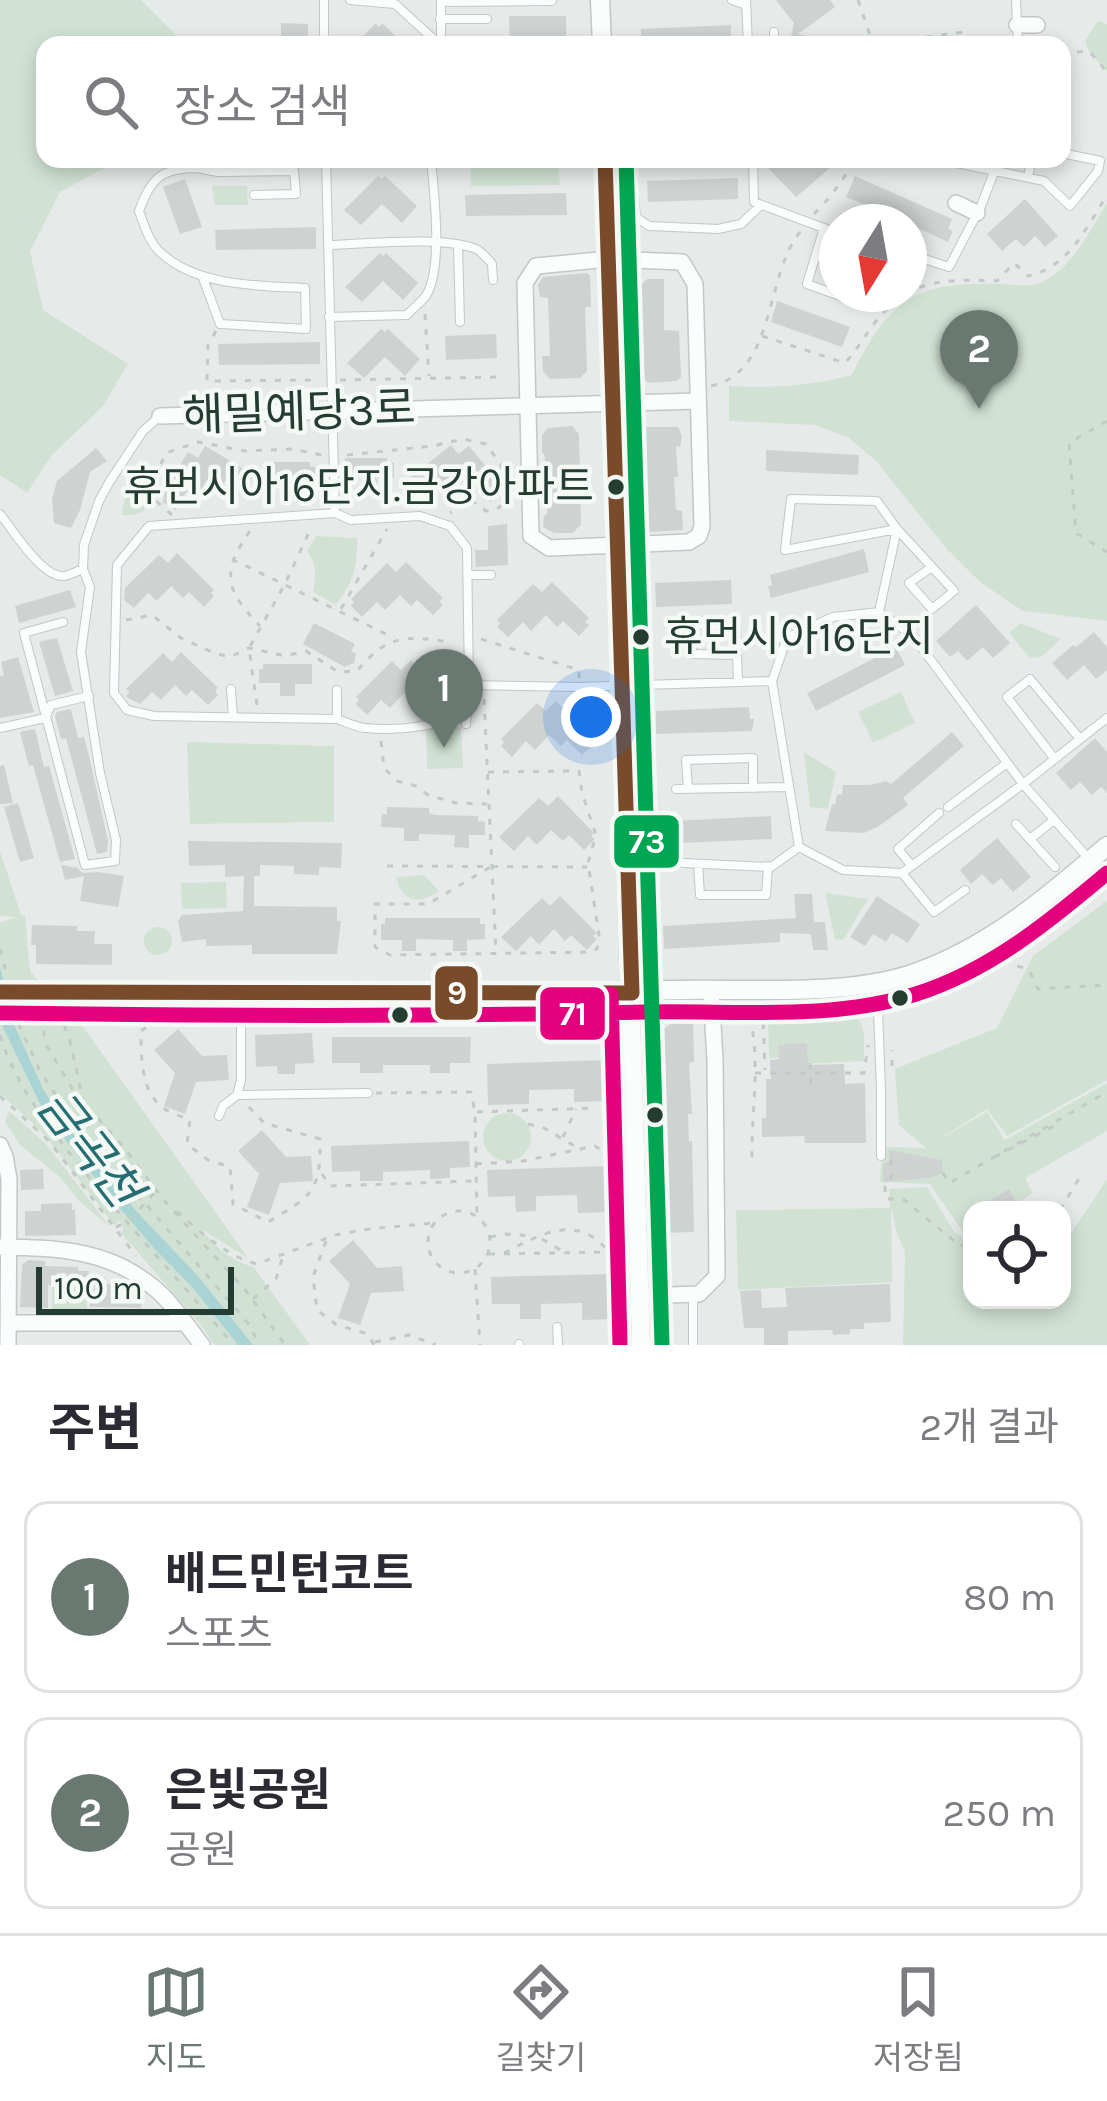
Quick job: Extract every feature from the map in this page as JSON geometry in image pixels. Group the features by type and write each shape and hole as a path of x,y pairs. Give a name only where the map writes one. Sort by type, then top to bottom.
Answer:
{"street":[{"path":"600,0 602,36"},
{"path":"1017,25 1037,25"},
{"path":"605,168 641,1345"},
{"path":"956,203 977,213"},
{"path":"609,259 682,262 695,284 702,526 699,536 689,542 549,548 531,536 525,283 536,266 609,259"},
{"name":"해밀예당3로","path":"160,416 613,403 697,395"},
{"path":"8,995 632,993 877,982 934,966 974,948 1107,847"},
{"path":"640,1296 699,1294 713,1282 718,1264 711,990"},
{"path":"0,1145 9,1179 3,1212 8,1345"},
{"path":"4,1247 91,1253 130,1271 155,1288 202,1345"},
{"path":"8,1323 184,1323"}],"lane":[{"path":"323,0 324,36"},
{"path":"350,0 394,4 431,36"},
{"path":"732,0 746,3 748,36"},
{"path":"1016,0 1018,36"},
{"path":"441,36 441,1 552,1"},
{"path":"440,19 488,19"},
{"path":"989,168 1044,181 1070,206 1098,171 1100,160 1071,155"},
{"path":"177,168 162,174 147,189 139,211 160,252 203,278 305,288 306,329 220,324 203,278"},
{"path":"209,168 218,172 294,171 296,194 254,195"},
{"path":"326,168 335,512"},
{"path":"329,317 407,314 427,295 435,268 431,168"},
{"path":"633,168 636,217 650,226 718,229 741,224 761,205"},
{"path":"753,168 754,202 819,227"},
{"path":"1028,177 1030,168"},
{"path":"927,259 949,266 996,170"},
{"path":"328,245 435,243 479,250 492,264 493,280"},
{"path":"458,246 460,322"},
{"path":"819,246 807,284 819,288"},
{"name":"해밀예당3로","path":"45,718 85,865 115,861 116,840 81,652 90,587 83,569 84,544 99,501 143,431 160,416"},
{"path":"897,529 784,550 791,499 878,502 954,591 932,609 909,583 932,567"},
{"path":"466,724 469,685 467,548 450,526 420,516 351,520 335,512 148,526 116,565 114,692 127,710 154,716 337,719 362,728 429,725 456,717 467,706"},
{"path":"0,514 52,574 66,576 83,569"},
{"path":"878,612 897,529"},
{"path":"467,575 491,575"},
{"path":"799,847 772,681 787,638 832,617 878,612 913,636 1006,763 1090,860"},
{"path":"45,718 24,633 64,622"},
{"path":"737,655 692,654 686,624 736,625 738,682"},
{"path":"1055,759 1007,697 1030,679 1081,739"},
{"path":"469,685 772,681"},
{"path":"231,689 233,718"},
{"path":"337,690 337,719"},
{"path":"45,718 51,705 88,697"},
{"path":"0,728 45,718"},
{"path":"799,847 843,870 902,873 1107,718"},
{"path":"688,789 686,760 753,758 753,788"},
{"path":"912,866 898,849 1006,763"},
{"path":"676,789 789,787"},
{"path":"1030,839 1054,820"},
{"path":"1016,824 1055,867"},
{"path":"683,863 768,866 799,847"},
{"path":"698,864 700,895 766,895 768,866"},
{"path":"902,873 944,919"},
{"path":"934,912 965,890"},
{"path":"877,982 886,1157"},
{"path":"219,1116 237,1095 241,1080 241,994"},
{"path":"237,1095 368,1093"},
{"path":"693,1294 693,1345"},
{"path":"557,1327 558,1345"}],"path":[{"path":"858,0 868,36"},
{"path":"935,36 964,32 965,36"},
{"path":"1071,52 1089,51 1107,72"},
{"path":"697,395 728,382 750,357 762,336 789,244 851,168"},
{"path":"762,336 845,363 885,311 923,284 948,279 997,281 1014,263 1028,276 1043,273 1068,254 1107,195"},
{"path":"419,302 426,318 429,378"},
{"path":"1107,421 1069,443 1076,532 1107,552"},
{"path":"183,524 156,502 153,482 166,453 198,442 245,451 293,449 332,457 463,439 486,444 501,465 506,502 486,511 469,499 438,522"},
{"path":"114,622 152,616 181,638 214,653 230,657 249,648 285,584 312,525 312,514"},
{"path":"261,627 234,594 228,574 249,532 264,518"},
{"path":"340,611 393,518"},
{"path":"232,559 396,638"},
{"path":"468,635 579,670 578,687"},
{"path":"249,648 285,656 307,651 338,672 357,670 372,652 396,638 449,642"},
{"path":"249,648 259,718"},
{"path":"484,685 496,953"},
{"path":"380,727 384,768 398,782 457,803 489,804"},
{"path":"488,772 580,771 596,835 589,867 597,950 390,955 376,946 375,904 428,904 492,866"},
{"path":"387,866 589,867"},
{"path":"0,949 8,995 49,1085 121,1182 144,1202 247,1322 260,1345"},
{"path":"1009,954 1015,965 1029,970 1038,988 1107,985"},
{"path":"52,993 70,1041 83,1102"},
{"path":"752,1157 753,1024 748,1013 864,1007 871,1018"},
{"path":"40,1016 47,1046 74,1092 253,1299 285,1345"},
{"path":"749,1019 763,1020 765,1074"},
{"path":"754,1073 864,1073 869,1033"},
{"path":"0,1035 34,1108 232,1345"},
{"path":"892,1049 892,1074"},
{"path":"810,1063 811,1085"},
{"path":"368,1093 471,1092 477,1217"},
{"path":"943,1173 949,1184 1107,1092"},
{"path":"237,1095 264,1123 320,1138 321,1173 330,1186 476,1181"},
{"path":"0,1096 49,1142 155,1288"},
{"path":"475,1112 593,1108"},
{"path":"562,1138 576,1109"},
{"path":"528,1124 579,1149"},
{"path":"993,1157 1054,1126 1058,1132"},
{"path":"476,1164 523,1161 595,1145 608,1155 613,1178 610,1252"},
{"path":"886,1157 891,1183 885,1187 886,1198 903,1199 963,1244"},
{"path":"1065,1201 1080,1177"},
{"path":"115,1228 127,1223 157,1192"},
{"path":"162,1198 194,1227 257,1264 326,1239 368,1229 434,1223 461,1211 486,1227 488,1254 475,1268 451,1273 434,1262 427,1243 434,1223"},
{"path":"502,1254 553,1232 576,1230 596,1236 610,1252"},
{"path":"490,1237 538,1237 566,1253"},
{"path":"326,1239 313,1277 317,1310 337,1325 368,1334 373,1344 409,1335 436,1345"},
{"path":"488,1254 610,1252"},
{"path":"253,1299 276,1280 284,1255"},
{"path":"475,1268 480,1345"}],"green space":[{"path":"0,0 141,0 177,36 36,36 36,168 104,168 60,192 30,251 43,310 128,364 103,406 52,455 27,493 0,475"},
{"path":"1098,21 1107,24 1107,72 1085,41"},
{"path":"470,168 559,168 560,185 471,186"},
{"path":"212,186 247,186 248,205 215,205"},
{"path":"1107,203 1107,621 1023,611 980,582 946,548 876,461 849,438 816,425 729,421 729,386 791,385 852,375 892,313 927,312 927,291 968,284 1043,282 1072,257"},
{"path":"141,482 150,485 148,504 136,514 122,515 127,496"},
{"path":"316,536 357,538 353,574 336,605 313,592 315,570 307,551"},
{"path":"1020,623 1061,639 1041,657 1030,658 1009,633"},
{"path":"901,692 915,723 873,743 858,712"},
{"path":"461,727 463,768 427,769 426,728"},
{"path":"187,742 334,746 334,822 190,824"},
{"path":"804,752 836,772 828,809 810,807"},
{"path":"0,851 25,916 30,971 63,1012 71,1010 248,1258 201,1229 231,1257 253,1266 310,1345 214,1345 121,1233 120,1221 114,1225 43,1133 0,1093 0,923 16,917 0,916"},
{"path":"424,875 439,891 418,900 407,897 396,877"},
{"path":"226,882 227,908 182,909 181,883"},
{"path":"825,893 868,899 843,940 835,939"},
{"path":"1107,901 1107,1080 1007,1136 987,1109 933,1143 987,1112 1005,1140 1107,1083 1107,1131 1025,1178 1033,1193 1020,1201 963,1201 963,1232 930,1184 880,1182 886,1147 926,1148 899,1125 895,1069 997,1028 1033,956"},
{"path":"158,927 168,931 172,941 168,951 158,955 148,951 144,941 148,931"},
{"path":"847,1013 862,1025 864,1061 801,1064 799,1057 769,1058 768,1019"},
{"path":"9,1111 46,1144 110,1227 20,1145 5,1122"},
{"path":"507,1113 524,1120 531,1137 524,1154 507,1161 490,1154 483,1137 490,1120"},
{"path":"1107,1179 1107,1345 903,1345 905,1251 891,1208 892,1282 738,1290 736,1210 890,1208 889,1189 927,1187 955,1233 963,1238 963,1309 1071,1309 1071,1233"},
{"path":"52,1287 87,1287 87,1312 52,1312"}],"water":[{"name":"금곡천","path":"0,967 15,1027 44,1091 137,1212 198,1276 253,1345 238,1345 44,1112 3,1027"}],"building":[{"path":"776,0 830,0 835,7 798,34 807,36 791,36 794,23"},
{"path":"509,16 566,16 566,36 510,36"},
{"path":"281,23 308,24 308,36 281,36"},
{"path":"382,23 396,36 363,36"},
{"path":"731,25 731,36 641,36 641,29"},
{"path":"768,168 830,168 796,197"},
{"path":"378,176 385,176 417,206 402,223 382,204 361,225 344,210"},
{"path":"855,176 918,204 864,204 846,197"},
{"path":"738,178 738,199 648,202 647,181"},
{"path":"185,179 202,227 180,234 163,187"},
{"path":"566,193 567,215 466,216 465,195"},
{"path":"1025,199 1058,236 1045,247 1035,236 1024,247 1016,239 1002,251 987,234"},
{"path":"927,208 952,219 948,242 927,232"},
{"path":"316,227 316,249 216,250 215,230"},
{"path":"380,253 386,253 418,283 403,300 383,281 362,302 345,287"},
{"path":"587,273 591,307 585,307 587,371 580,378 550,379 543,371 542,356 550,356 548,298 540,297 538,285 543,277"},
{"path":"647,279 664,279 664,330 679,331 681,377 676,381 649,383 643,378 640,286"},
{"path":"777,301 850,327 842,347 771,322"},
{"path":"381,329 388,329 420,359 405,376 385,357 364,378 347,363"},
{"path":"496,334 497,358 446,360 445,336"},
{"path":"320,342 320,364 219,365 218,344"},
{"path":"572,426 579,434 581,525 572,533 554,533 543,527 547,474 542,435 548,428"},
{"path":"646,427 678,427 682,436 680,447 676,446 678,477 674,477 683,530 648,532 642,527 636,458 640,458 638,436"},
{"path":"451,445 458,454 469,446 502,486 490,502 476,485 470,490 459,478 443,492 436,482 420,496 407,480"},
{"path":"205,446 254,475 244,492 225,481 221,488 207,480 197,498 186,492 176,510 162,502 165,498 161,496 188,452 198,458"},
{"path":"96,448 107,461 90,472 71,528 54,523 52,499 57,481"},
{"path":"766,450 859,455 858,475 766,471"},
{"path":"345,458 387,458 387,463 394,463 394,478 377,478 377,490 362,490 362,478 342,477"},
{"path":"268,462 310,462 310,467 317,467 317,482 300,482 300,494 285,494 285,482 264,482"},
{"path":"507,524 508,565 476,567 475,550 488,550 488,526"},
{"path":"864,549 869,572 771,598 770,575"},
{"path":"177,553 214,590 204,607 189,592 183,598 171,586 157,601 148,593 134,608 124,600 125,588 159,555 168,563"},
{"path":"406,562 443,598 433,615 417,600 411,606 400,595 385,610 377,602 362,617 351,606 351,599 387,563 396,572"},
{"path":"731,580 732,604 656,607 655,583"},
{"path":"552,582 589,618 579,636 563,621 557,627 546,615 531,631 523,622 508,637 497,627 497,620 533,584 542,592"},
{"path":"70,590 76,607 19,623 15,606"},
{"path":"976,605 1010,643 993,658 983,647 967,661 958,651 950,657 936,641"},
{"path":"314,623 355,644 351,651 356,654 354,663 345,667 303,644"},
{"path":"1094,632 1107,647 1107,670 1096,679 1084,665 1067,680 1052,663"},
{"path":"57,638 73,691 55,696 39,642"},
{"path":"896,647 905,665 816,711 807,693"},
{"path":"181,652 218,688 208,705 192,690 186,696 175,685 161,700 152,692 140,704 126,696 130,692 126,689 163,653 172,662"},
{"path":"18,657 34,712 0,718 1,662"},
{"path":"411,660 447,696 448,703 437,713 422,698 416,704 404,693 390,708 381,700 367,715 356,704 356,697 392,661 401,670"},
{"path":"263,664 312,664 312,684 295,684 295,696 280,696 280,683 259,683"},
{"path":"556,701 592,738 593,745 582,755 567,740 561,746 549,735 535,750 526,741 512,757 501,746 501,739 537,703 546,711"},
{"path":"749,707 752,731 656,734 656,711"},
{"path":"71,709 78,738 84,737 89,756 107,852 97,854 66,738 61,739 55,716"},
{"path":"35,729 75,859 60,862 33,765 29,766 20,732"},
{"path":"952,732 964,746 903,798 908,805 864,833 825,831 843,785 891,784"},
{"path":"1095,738 1107,752 1107,793 1101,787 1092,795 1080,782 1071,790 1056,773"},
{"path":"4,765 13,803 0,804 0,766"},
{"path":"558,796 594,833 595,839 584,850 569,835 563,841 551,830 537,845 528,836 514,851 499,837 539,798 548,806"},
{"path":"18,803 34,858 20,862 4,807"},
{"path":"387,807 478,816 478,821 485,822 485,835 469,835 469,848 454,847 455,835 419,834 419,841 404,841 404,828 381,827"},
{"path":"771,816 772,839 658,844 657,822"},
{"path":"997,838 1031,877 1013,892 1001,878 993,885 982,874 971,884 960,870"},
{"path":"188,841 342,843 341,868 319,867 319,875 294,874 294,866 260,865 260,876 254,876 254,906 337,907 337,921 341,921 337,954 252,954 252,945 206,946 206,939 182,942 178,921 182,915 243,911 244,876 225,877 225,865 189,866"},
{"path":"61,865 83,873 124,876 118,907 80,901 84,876 65,880"},
{"path":"794,894 812,894 814,922 825,922 828,950 813,950 811,934 780,933 780,942 664,949 663,926 796,918"},
{"path":"560,896 597,933 587,950 571,935 565,941 554,929 539,945 531,936 516,951 501,937 542,898 550,906"},
{"path":"877,896 920,924 908,943 892,933 886,942 873,934 865,946 850,937"},
{"path":"385,918 480,918 485,939 467,940 467,951 453,951 453,940 416,939 416,951 402,951 402,940 381,940"},
{"path":"32,925 95,931 94,944 112,944 112,965 36,964"},
{"path":"693,1019 692,1114 688,1114 694,1232 662,1233 659,1092 666,1082 664,1029 676,1020"},
{"path":"178,1029 202,1056 227,1055 229,1080 196,1082 185,1114 164,1106 175,1073 154,1050"},
{"path":"312,1033 314,1063 295,1064 295,1074 278,1074 277,1066 256,1067 255,1035"},
{"path":"332,1037 471,1037 470,1063 450,1063 450,1073 430,1073 430,1065 383,1065 383,1073 360,1073 360,1063 332,1063"},
{"path":"807,1043 808,1065 844,1064 845,1084 865,1083 866,1143 762,1137 770,1060 779,1059 779,1045"},
{"path":"607,1060 608,1101 574,1102 574,1089 529,1090 529,1104 488,1105 487,1064"},
{"path":"262,1130 286,1157 311,1156 313,1181 280,1183 269,1215 247,1207 259,1174 238,1151"},
{"path":"469,1141 470,1167 450,1168 450,1178 430,1179 430,1170 383,1172 383,1181 360,1181 360,1171 332,1172 331,1146"},
{"path":"889,1150 942,1160 943,1173 883,1182"},
{"path":"609,1166 610,1212 578,1213 577,1195 536,1196 536,1211 516,1212 515,1196 488,1197 487,1170"},
{"path":"43,1169 44,1189 21,1190 20,1170"},
{"path":"1009,1189 1015,1200 1013,1201 989,1201"},
{"path":"72,1203 76,1235 25,1236 25,1211 41,1211 41,1204"},
{"path":"353,1240 377,1268 402,1266 404,1291 371,1293 360,1325 338,1318 350,1284 329,1261"},
{"path":"28,1260 89,1271 88,1285 48,1285 48,1308 20,1307 22,1265"},
{"path":"613,1274 615,1319 582,1320 582,1303 541,1304 541,1319 520,1319 520,1304 492,1304 491,1277"},
{"path":"90,1277 105,1277 105,1284 127,1284 142,1297 141,1308 90,1307"},
{"path":"890,1284 891,1322 864,1323 864,1329 850,1329 850,1334 788,1331 788,1345 764,1345 764,1328 744,1328 740,1291 761,1290 762,1308 787,1307 785,1288"}],"transit line":[{"name":"9","path":"0,992 632,993 605,168"},
{"name":"73","path":"626,168 662,1344"},
{"name":"71","path":"0,1013 403,1015 850,1008 916,994 993,959 1107,873"},
{"name":"71","path":"611,994 620,1345"}],"place":[{"name":"은빛공원","path":"979,409"},
{"name":"휴먼시아16단지.금강아파트","path":"616,487"},
{"name":"휴먼시아16단지","path":"641,637"},
{"name":"배드민턴코트","path":"444,748"}]}
